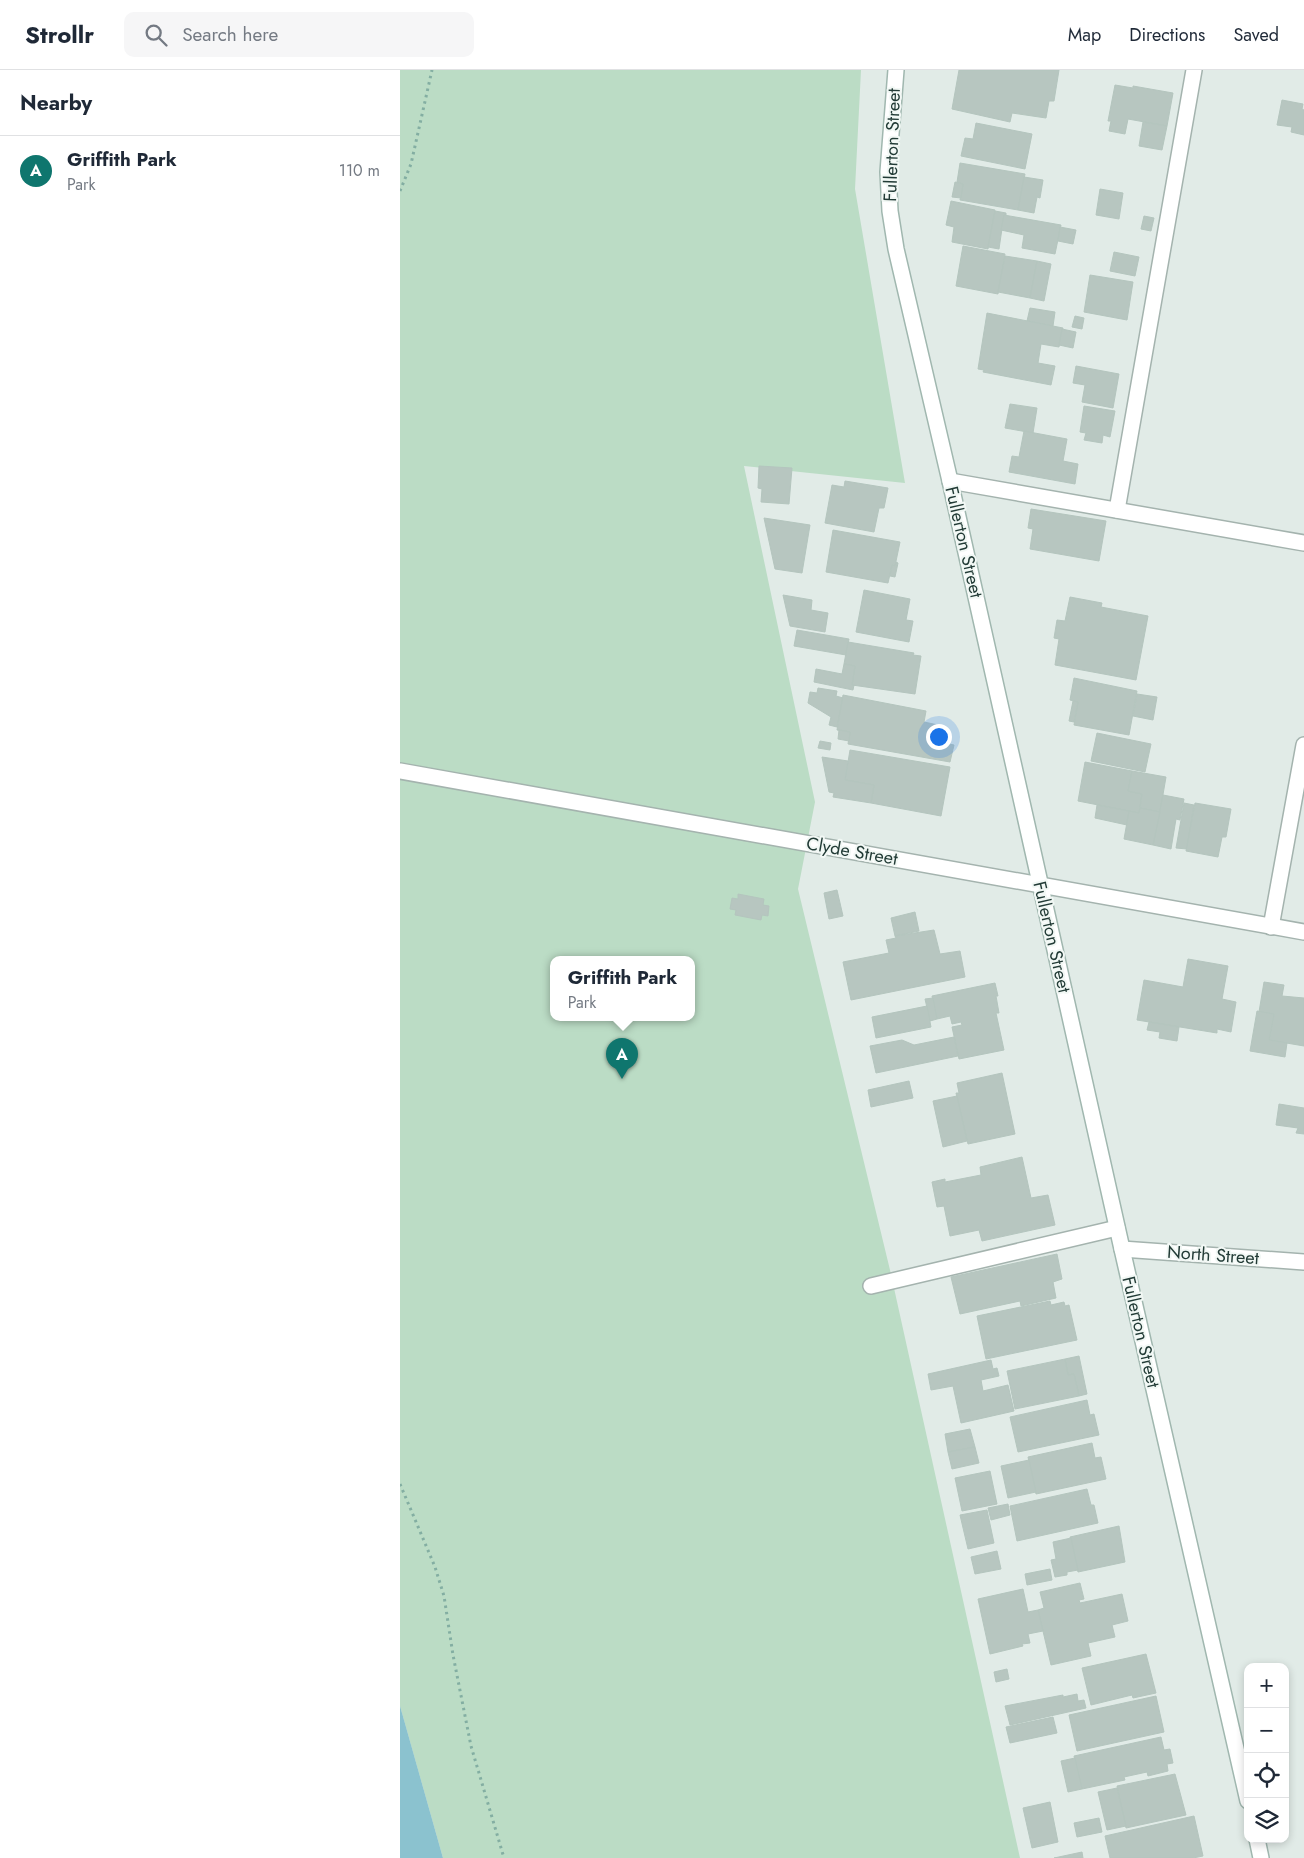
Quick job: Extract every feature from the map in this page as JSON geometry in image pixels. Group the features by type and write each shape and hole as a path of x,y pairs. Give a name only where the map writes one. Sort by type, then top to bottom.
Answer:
{"main road":[{"name":"Fullerton Street","path":"896,70 888,172 890,211 896,250 950,481 1117,1228 1247,1798"},
{"path":"1116,510 1194,70"},
{"path":"950,481 1304,543"},
{"path":"1271,927 1304,746"},
{"name":"Clyde Street","path":"400,770 1304,932"},
{"path":"871,1286 1117,1228"},
{"name":"North Street","path":"1122,1249 1304,1262"},
{"path":"1257,1843 1261,1858"}],"path":[{"path":"400,192 411,164 432,70"},
{"path":"400,1484 435,1567 444,1596 471,1746 504,1858"}],"green space":[{"path":"400,70 861,70 855,189 905,483 744,466 815,802 798,889 890,1270 1020,1858 443,1858 400,1706"}],"water":[{"path":"400,1706 404,1720 443,1858 400,1858"}],"building":[{"path":"959,70 1059,70 1054,101 1049,101 1046,118 1012,113 1010,122 952,109"},
{"path":"1115,85 1173,93 1167,126 1128,119 1125,134 1109,131 1111,121 1108,121"},
{"path":"1282,100 1303,104 1304,135 1291,132 1292,127 1277,125"},
{"path":"1143,122 1167,126 1162,150 1139,146"},
{"path":"976,123 1032,134 1025,169 961,156 965,138 973,139"},
{"path":"960,163 1025,174 1018,210 960,200 963,184 957,182"},
{"path":"1024,177 1043,180 1040,198 1037,197 1034,213 1018,210"},
{"path":"955,182 963,184 961,198 952,197"},
{"path":"1100,189 1123,193 1119,219 1096,215"},
{"path":"951,201 995,210 988,249 952,242 954,227 946,225"},
{"path":"995,211 1006,213 1004,215 999,249 988,247"},
{"path":"1004,215 1061,225 1055,254 1022,248 1024,235 1001,230"},
{"path":"1144,216 1154,218 1151,231 1141,229"},
{"path":"1060,227 1076,230 1073,244 1058,241"},
{"path":"963,246 1005,254 998,294 956,286"},
{"path":"1114,252 1139,257 1135,276 1110,271"},
{"path":"1005,256 1037,261 1030,298 998,292"},
{"path":"1037,261 1051,264 1044,301 1030,298"},
{"path":"1090,275 1133,282 1127,320 1084,312"},
{"path":"1030,308 1055,312 1053,326 1027,321"},
{"path":"987,313 1063,328 1059,347 1041,344 1038,363 1055,366 1051,385 983,372 984,370 978,369"},
{"path":"1075,316 1084,318 1082,329 1072,327"},
{"path":"1062,329 1076,332 1073,348 1059,345"},
{"path":"1076,366 1119,374 1113,408 1082,402 1085,385 1073,383"},
{"path":"1010,404 1037,408 1033,433 1005,428"},
{"path":"1084,406 1115,411 1110,437 1103,435 1102,443 1084,440 1086,433 1080,432"},
{"path":"1024,431 1067,439 1063,461 1078,464 1075,484 1009,472 1012,456 1019,457"},
{"path":"759,466 792,468 789,504 761,502 762,489 758,488"},
{"path":"845,481 888,488 884,508 879,508 874,532 825,523 832,485 844,487"},
{"path":"1031,509 1106,521 1099,561 1030,549 1033,529 1028,528"},
{"path":"764,518 810,525 802,573 775,569"},
{"path":"833,530 900,542 895,566 892,565 888,583 826,572"},
{"path":"896,562 898,563 895,577 890,576 892,565 895,566"},
{"path":"864,590 910,599 906,620 913,621 909,642 856,632"},
{"path":"783,595 812,600 811,610 828,613 825,632 790,626"},
{"path":"1070,597 1102,603 1101,607 1148,616 1136,680 1055,665 1059,639 1054,638 1057,620 1065,621"},
{"path":"797,630 849,639 846,655 794,646"},
{"path":"848,642 914,653 913,655 921,656 915,694 852,685 855,666 844,664"},
{"path":"844,664 855,666 853,690 814,682 816,669 842,674"},
{"path":"1074,678 1137,691 1129,735 1074,725 1078,702 1070,700"},
{"path":"818,688 837,691 836,696 843,698 837,727 829,725 831,717 808,703 810,692 817,693"},
{"path":"1137,694 1157,697 1153,720 1133,716"},
{"path":"843,695 926,711 924,722 938,725 935,741 954,745 950,762 848,744 850,732 837,730"},
{"path":"1073,701 1078,702 1074,722 1069,721"},
{"path":"839,730 850,732 849,741 838,739"},
{"path":"1097,733 1151,744 1145,772 1091,761"},
{"path":"820,741 831,743 830,750 818,748"},
{"path":"850,750 950,767 941,816 871,803 874,785 845,780"},
{"path":"822,757 848,761 845,780 874,785 871,803 833,797 834,793 829,792"},
{"path":"1085,762 1132,771 1128,791 1142,794 1139,813 1078,801"},
{"path":"1132,771 1166,777 1160,812 1140,808 1142,794 1128,791"},
{"path":"1163,795 1184,799 1180,820 1176,819 1171,849 1153,845"},
{"path":"1184,803 1194,805 1187,849 1176,848"},
{"path":"1195,803 1231,809 1226,837 1222,837 1218,857 1186,851"},
{"path":"1097,805 1129,811 1127,825 1095,818"},
{"path":"1140,808 1160,812 1153,845 1124,839 1129,811 1139,813"},
{"path":"837,890 843,916 829,919 824,893"},
{"path":"738,894 764,899 763,905 769,906 768,916 762,915 761,920 735,915 736,910 730,909 732,898 738,899"},
{"path":"915,912 919,931 895,936 891,918"},
{"path":"934,930 940,954 960,951 965,977 851,1000 843,962 889,953 886,940 896,938 895,936"},
{"path":"1188,959 1228,966 1222,999 1236,1002 1231,1032 1217,1029 1217,1033 1137,1020 1144,980 1183,987"},
{"path":"1264,982 1284,985 1282,996 1304,998 1304,1046 1269,1040 1274,1014 1259,1012"},
{"path":"995,983 999,1013 996,1013 1004,1050 959,1059 952,1027 962,1025 961,1022 952,1024 950,1016 937,1019 932,996"},
{"path":"933,998 937,1019 930,1021 925,999"},
{"path":"927,1006 931,1027 876,1038 872,1017"},
{"path":"1257,1011 1274,1014 1269,1040 1287,1043 1285,1057 1250,1051"},
{"path":"1149,1022 1179,1027 1177,1041 1159,1038 1160,1032 1147,1030"},
{"path":"954,1037 958,1056 876,1073 870,1046 902,1040 914,1045"},
{"path":"1002,1073 1015,1134 968,1144 956,1093 959,1093 957,1083"},
{"path":"909,1081 913,1098 871,1107 868,1090"},
{"path":"957,1096 967,1141 943,1147 933,1101"},
{"path":"1279,1104 1304,1108 1304,1134 1296,1133 1298,1128 1276,1125"},
{"path":"1022,1157 1031,1198 1048,1195 1055,1225 982,1241 979,1230 950,1236 944,1206 937,1207 932,1182 945,1179 945,1182 981,1175 980,1167"},
{"path":"1057,1254 1062,1279 1053,1282 1056,1298 1021,1306 1020,1301 960,1314 951,1277"},
{"path":"1050,1301 1051,1305 1064,1302 1065,1306 1069,1305 1077,1340 986,1359 977,1316"},
{"path":"1079,1356 1087,1394 1079,1396 1074,1374 1068,1375 1065,1359"},
{"path":"1065,1359 1068,1375 1074,1374 1079,1396 1015,1409 1007,1371"},
{"path":"991,1360 993,1369 997,1368 999,1376 981,1380 983,1391 1008,1385 1014,1411 961,1423 953,1386 931,1390 928,1374"},
{"path":"1087,1400 1090,1415 1094,1414 1099,1435 1018,1452 1010,1417"},
{"path":"970,1429 975,1447 948,1452 945,1434"},
{"path":"1092,1443 1095,1458 1101,1457 1106,1479 1036,1494 1028,1457"},
{"path":"975,1447 979,1463 952,1469 948,1452"},
{"path":"1029,1460 1036,1492 1008,1498 1001,1466"},
{"path":"990,1471 997,1504 962,1511 955,1478"},
{"path":"1087,1489 1091,1505 1094,1505 1098,1523 1017,1541 1010,1506"},
{"path":"1008,1504 1010,1515 991,1520 988,1508"},
{"path":"987,1510 994,1543 968,1549 960,1515"},
{"path":"1119,1526 1125,1562 1078,1572 1070,1537"},
{"path":"1071,1538 1078,1570 1067,1572 1067,1575 1055,1577 1051,1560 1056,1559 1053,1542"},
{"path":"997,1551 1001,1569 975,1574 971,1557"},
{"path":"1050,1569 1052,1580 1027,1585 1025,1574"},
{"path":"1080,1583 1084,1599 1079,1600 1080,1603 1122,1594 1128,1621 1112,1625 1115,1637 1088,1643 1091,1656 1051,1665 1038,1610 1044,1608 1040,1592"},
{"path":"1023,1589 1028,1612 1038,1610 1043,1631 1028,1634 1030,1643 990,1654 978,1599"},
{"path":"1146,1654 1156,1693 1133,1698 1132,1695 1091,1705 1082,1668"},
{"path":"1007,1669 1009,1679 996,1682 994,1672"},
{"path":"1077,1694 1078,1701 1084,1700 1086,1708 1010,1725 1005,1706"},
{"path":"1156,1696 1164,1732 1077,1751 1069,1715"},
{"path":"1053,1717 1057,1733 1010,1743 1006,1727"},
{"path":"1161,1737 1164,1750 1170,1749 1173,1763 1167,1764 1168,1771 1148,1776 1147,1772 1124,1777 1125,1780 1082,1789 1074,1756"},
{"path":"1075,1758 1082,1789 1068,1792 1061,1761"},
{"path":"1175,1774 1186,1815 1126,1828 1117,1786"},
{"path":"1117,1788 1126,1826 1107,1830 1098,1792"},
{"path":"1050,1802 1058,1842 1032,1848 1023,1808"},
{"path":"1194,1816 1203,1856 1193,1858 1110,1858 1105,1836"},
{"path":"1099,1818 1102,1832 1077,1837 1074,1823"},
{"path":"1082,1852 1083,1858 1054,1858"}],"place":[{"name":"Griffith Park","path":"622,1079"}]}
